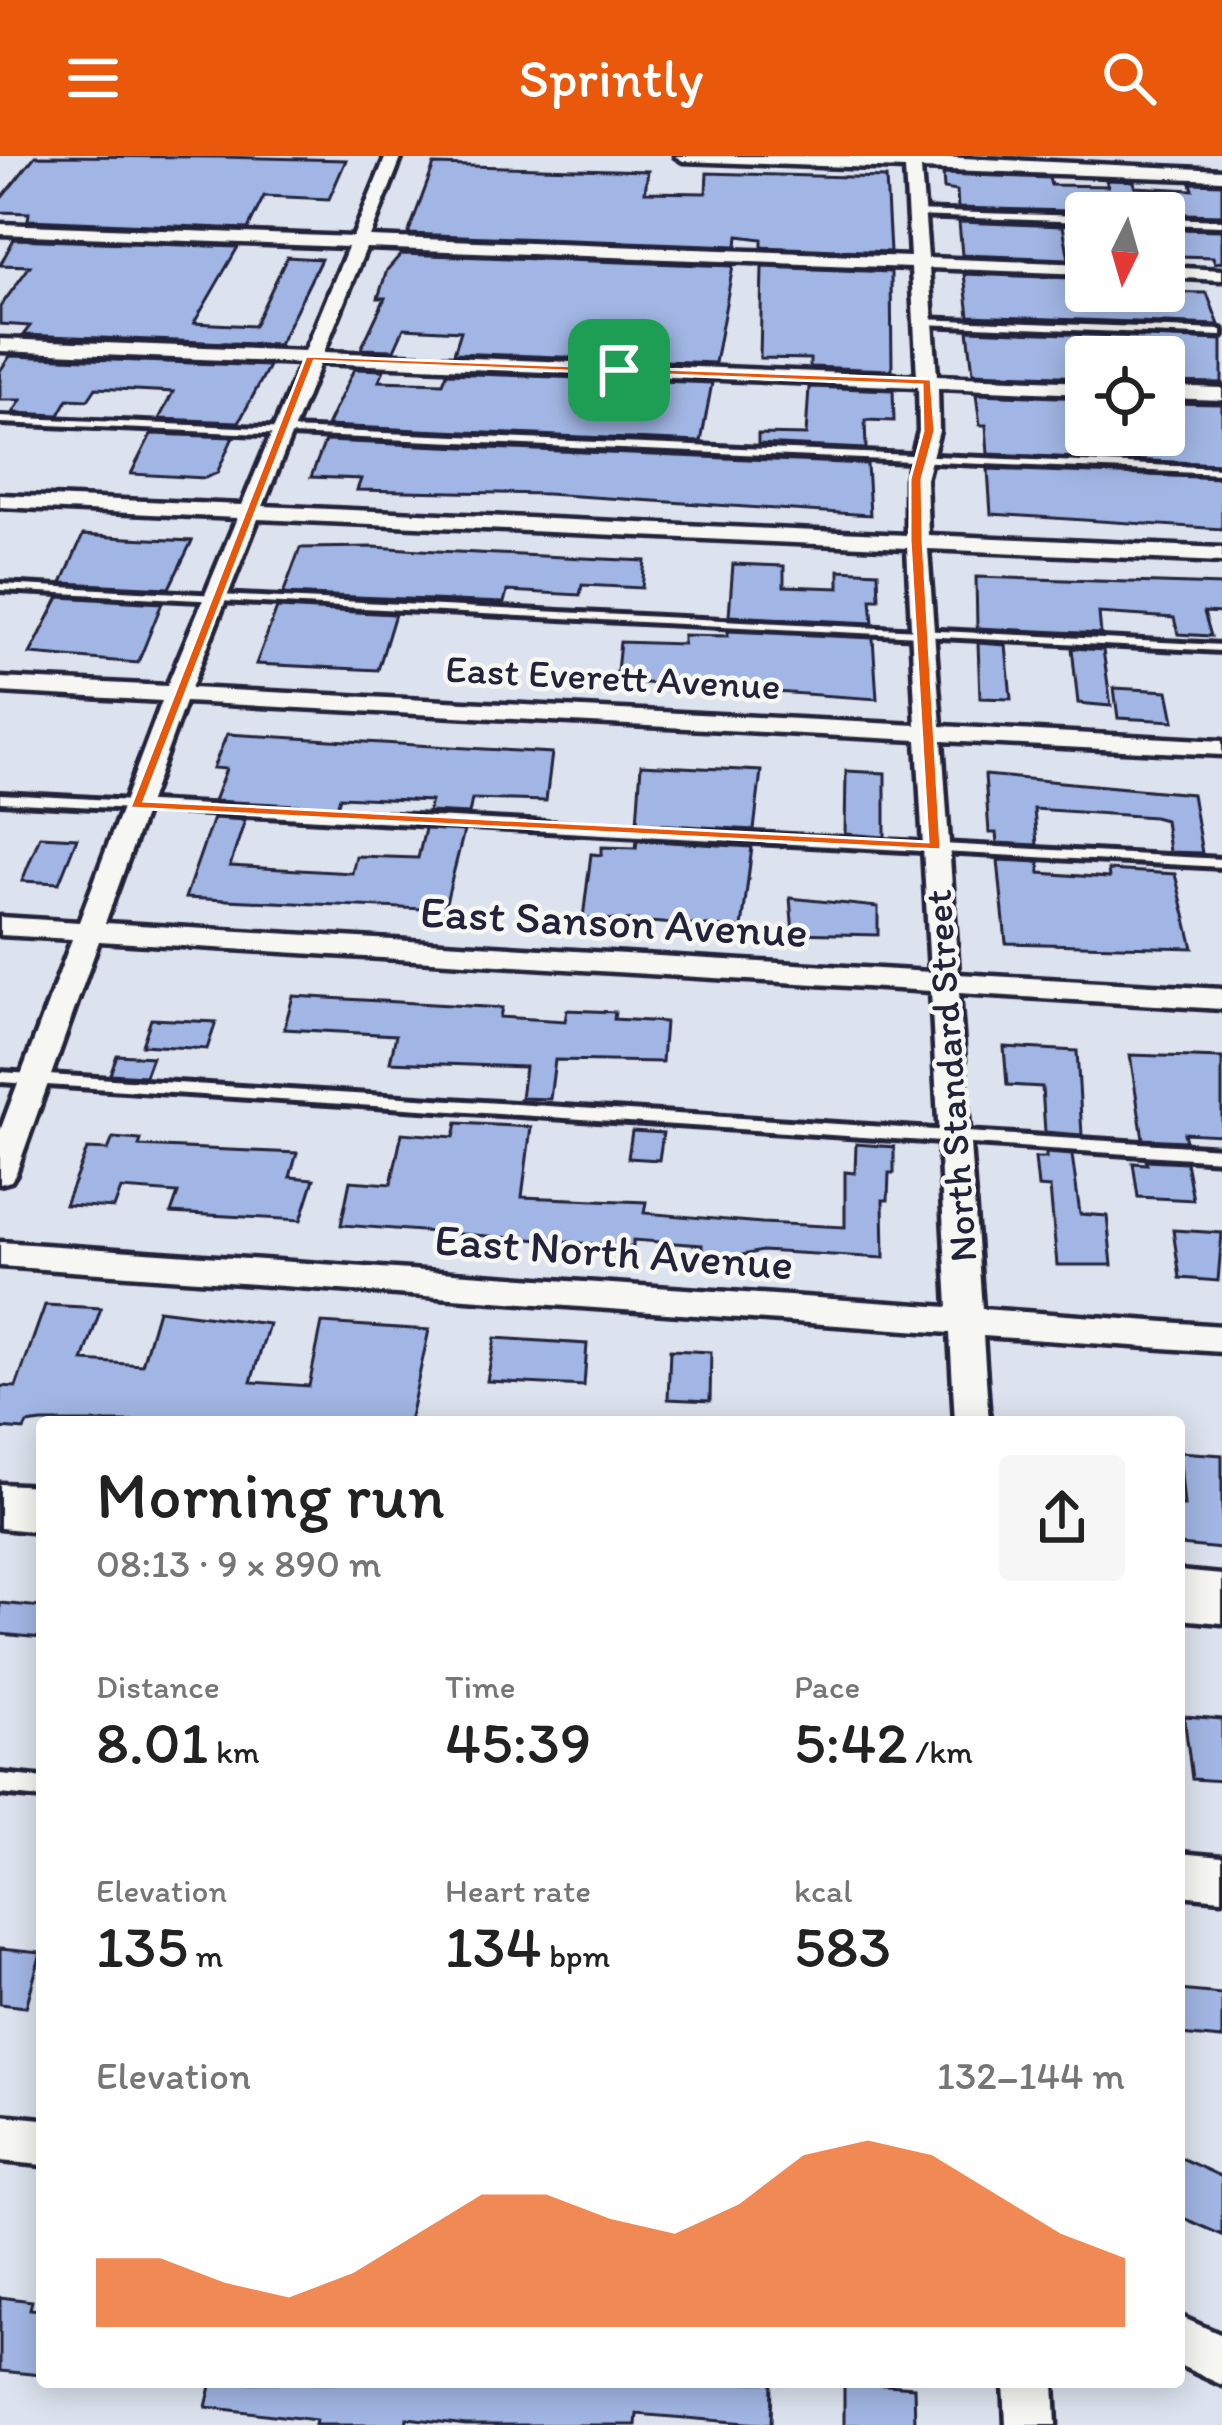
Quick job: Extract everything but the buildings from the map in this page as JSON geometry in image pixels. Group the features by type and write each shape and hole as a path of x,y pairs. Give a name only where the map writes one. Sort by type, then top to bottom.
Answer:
{"street":[{"path":"0,1173 176,694 394,156"},
{"path":"682,156 912,160 1222,175"},
{"name":"North Standard Street","path":"912,160 929,431 916,479 916,540 972,1416"},
{"path":"0,229 1065,268"},
{"path":"1185,273 1222,274"},
{"path":"0,345 1065,387"},
{"path":"1185,393 1222,394"},
{"path":"0,501 1222,555"},
{"name":"East Everett Avenue","path":"0,685 1222,748"},
{"name":"East Sanson Avenue","path":"0,926 1222,999"},
{"name":"East North Avenue","path":"0,1255 1222,1339"},
{"path":"0,1506 36,1509"},
{"path":"1185,1596 1222,1599"},
{"path":"1185,1875 1222,1878"},
{"path":"0,2138 36,2141"},
{"path":"1185,2343 1222,2360"},
{"path":"1029,2388 1031,2425"}],"lane":[{"path":"914,213 1065,218"},
{"path":"1185,222 1222,224"},
{"path":"922,321 1222,332"},
{"path":"0,420 1222,472"},
{"path":"0,587 1222,648"},
{"path":"0,798 1222,863"},
{"path":"0,1077 1222,1154"},
{"path":"0,1784 36,1787"}],"route":[{"path":"310,358 619,370 927,381 929,431 916,479 916,540 936,847 135,805 310,358"}]}
